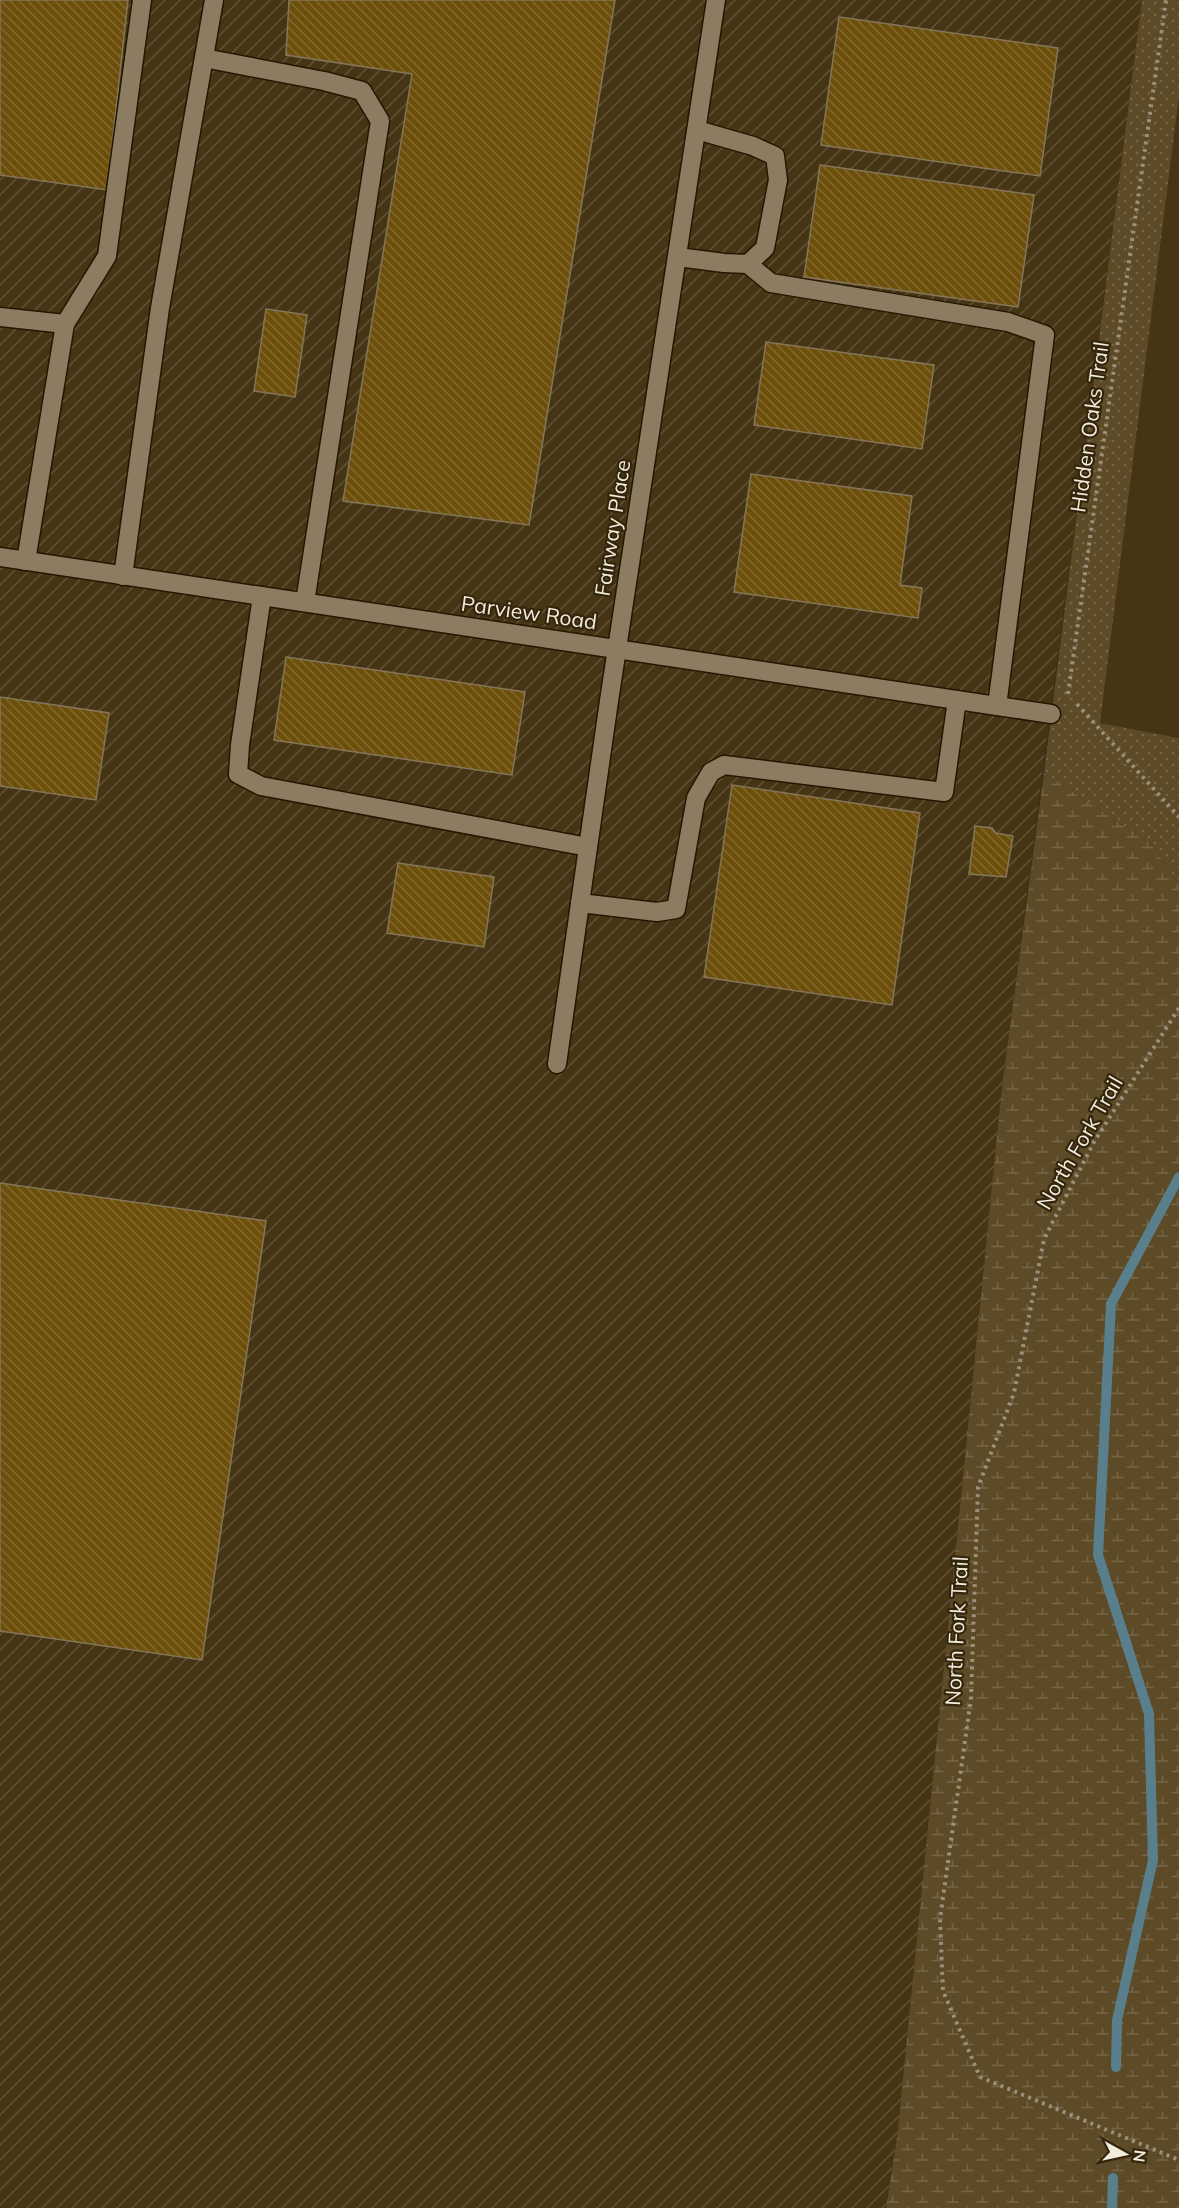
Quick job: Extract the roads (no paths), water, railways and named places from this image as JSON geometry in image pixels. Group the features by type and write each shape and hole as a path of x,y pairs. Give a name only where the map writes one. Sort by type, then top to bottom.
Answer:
{"street":[{"path":"26,561 65,324 107,256 141,0"},
{"path":"123,576 160,308 214,0"},
{"name":"Fairway Place","path":"557,1064 716,0"},
{"path":"204,58 324,81 362,91 380,121 305,602"},
{"path":"697,130 753,146 776,156 778,180 765,248 748,264"},
{"path":"678,257 748,264 771,282 1008,322 1045,335 997,706"},
{"path":"0,317 65,324"},
{"name":"Parview Road","path":"0,557 1051,714"},
{"path":"262,596 240,745 238,774 261,786 588,847"},
{"path":"580,903 657,912 676,909 696,798 711,772 724,765 944,792 957,700"}],"waterway":[{"path":"1116,2067 1117,2020 1153,1860 1149,1714 1098,1555 1111,1304 1179,1177"},
{"path":"1112,2208 1113,2178"}]}
